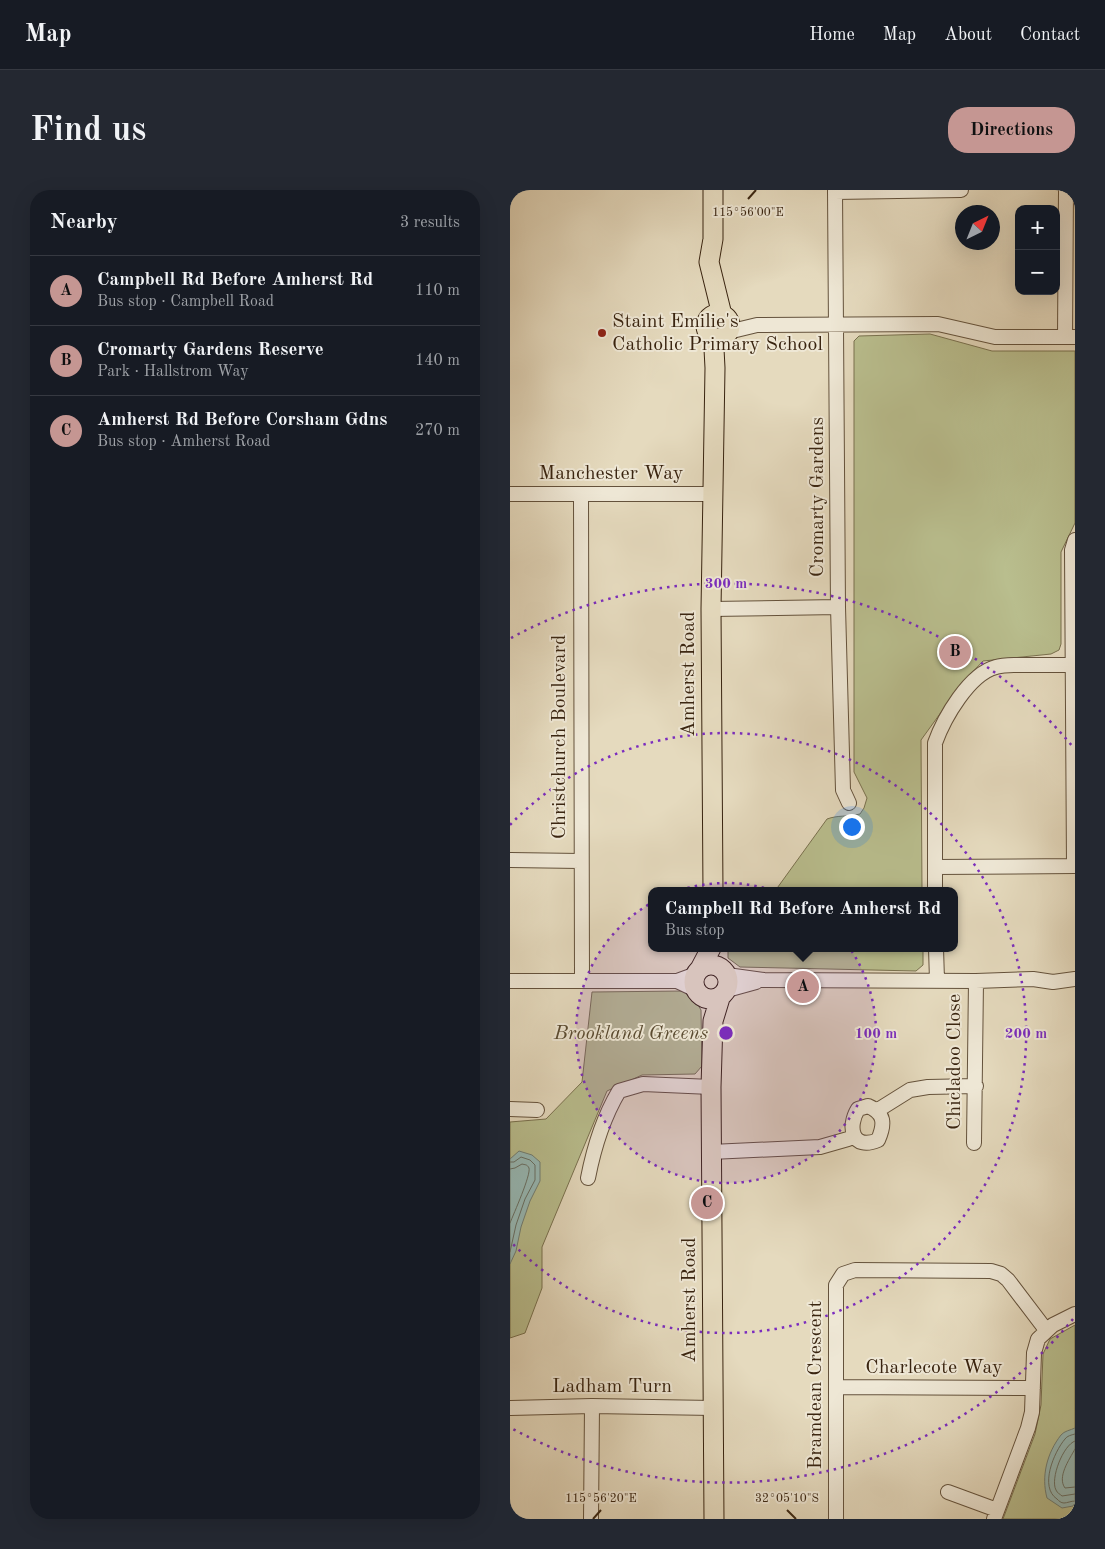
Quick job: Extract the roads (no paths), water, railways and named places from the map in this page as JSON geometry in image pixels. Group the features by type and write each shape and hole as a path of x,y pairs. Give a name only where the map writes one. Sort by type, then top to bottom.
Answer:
{"main road":[{"name":"Amherst Road","path":"713,190 713,239 710,262 720,325 715,368 712,494 713,887"},
{"name":"Amherst Road","path":"712,952 714,1519"}],"street":[{"path":"835,191 961,190"},
{"path":"720,325 938,324 995,337 1070,337 1066,190"},
{"name":"Cromarty Gardens","path":"835,191 838,324 838,608 843,790 849,803"},
{"name":"Manchester Way","path":"510,494 712,494"},
{"name":"Christchurch Boulevard","path":"581,495 580,861 582,980"},
{"path":"935,867 1074,866 1072,550 1075,540"},
{"path":"712,609 838,608"},
{"path":"935,887 935,742 941,726 957,701 974,680 985,671 997,666 1073,665"},
{"path":"510,860 580,861"},
{"path":"936,952 937,980"},
{"path":"510,981 582,980 712,983 764,980 976,981 1033,979 1053,982 1075,979"},
{"name":"Chicladoo Close","path":"974,1143 976,981"},
{"path":"588,1178 596,1142 609,1107 619,1091 643,1084 711,1087"},
{"path":"878,1110 910,1090 928,1087 976,1086"},
{"path":"868,1106 878,1110 882,1116 881,1132 878,1140 864,1144 859,1142 854,1136 851,1124 858,1109 868,1106"},
{"path":"510,1109 537,1110"},
{"path":"712,1152 820,1148 854,1136"},
{"name":"Bramdean Crescent","path":"836,1519 836,1285 843,1274 855,1270 991,1271 1001,1274 1008,1280 1046,1330"},
{"path":"948,1492 996,1515 1028,1428 1032,1412 1034,1352 1038,1340 1053,1325 1075,1314"},
{"name":"Charlecote Way","path":"836,1387 1033,1388"},
{"path":"591,1519 592,1406"},
{"name":"Ladham Turn","path":"510,1408 592,1406 713,1408"}],"water":[{"path":"519,1151 532,1155 540,1162 540,1181 530,1201 521,1227 516,1251 510,1264 510,1159"},
{"path":"1075,1428 1075,1503 1073,1506 1062,1508 1047,1498 1045,1490 1046,1465 1052,1449 1062,1434"}],"place":[{"name":"Staint Emilie's Catholic Primary School","path":"602,333"},
{"name":"Cromarty Gardens Reserve","path":"955,652"},
{"name":"Campbell Rd Before Amherst Rd","path":"803,987"},
{"name":"Amherst Rd Before Corsham Gdns","path":"707,1203"}],"park label":[{"name":"Brookland Greens","path":"631,1034"}]}
